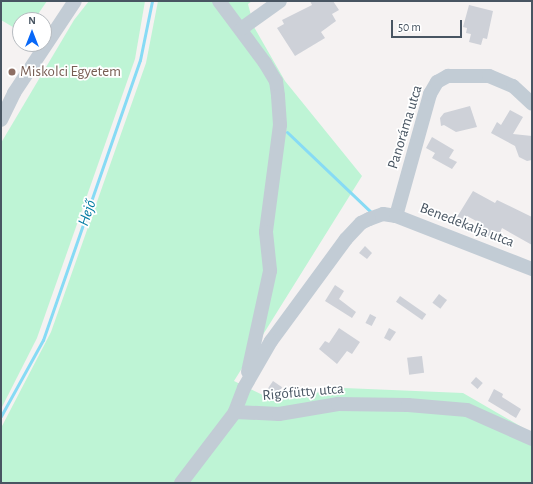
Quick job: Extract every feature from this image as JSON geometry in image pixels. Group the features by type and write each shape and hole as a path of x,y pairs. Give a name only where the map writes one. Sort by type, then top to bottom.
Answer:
{"street":[{"path":"1,120 14,93 75,1"},
{"path":"219,1 241,29 276,81 280,125 266,232 270,271 244,388"},
{"path":"241,29 280,1"},
{"name":"Panoráma utca","path":"393,215 430,94 437,82 448,76 489,76 513,86 532,104"},
{"name":"Rigófütty utca","path":"393,215 383,214 361,223 346,238 271,341 244,388 235,412 279,414 338,404 408,405 467,410 532,438"},
{"name":"Benedekalja utca","path":"393,215 532,268"},
{"path":"181,483 235,412"}],"green space":[{"path":"1,1 47,1 39,12 12,12 12,26 1,20"},
{"path":"89,1 145,1 135,59 37,338 1,409 1,143 74,20"},
{"path":"158,1 252,1 248,4 254,27 285,81 362,176 234,381 273,400 344,388 463,393 532,433 532,483 1,483 1,428 51,332 146,63"}],"building":[{"path":"310,1 333,1 339,10 332,14 336,21 321,32 325,38 295,56 277,28 284,24 282,20 312,5"},
{"path":"469,5 493,11 487,39 483,38 481,45 469,42 471,34 466,33 467,28 463,27"},
{"path":"470,106 477,127 456,132 444,125 441,126 440,118 444,113"},
{"path":"510,110 523,117 513,134 532,136 532,160 527,161 519,157 515,146 491,133 497,122 501,125"},
{"path":"432,137 454,150 449,158 457,162 452,169 432,158 435,153 426,148"},
{"path":"473,191 495,203 497,200 532,217 532,245 502,228 497,240 477,231 480,223 467,216 465,221 457,217"},
{"path":"365,246 372,253 367,259 359,253"},
{"path":"335,285 344,291 339,299 356,312 352,318 325,301"},
{"path":"439,294 447,300 440,309 432,303"},
{"path":"400,296 426,314 422,320 396,302"},
{"path":"370,314 376,317 372,326 365,323"},
{"path":"339,328 360,342 352,354 347,351 337,364 319,349 325,341 329,343"},
{"path":"389,328 396,332 390,341 384,338"},
{"path":"422,356 424,373 409,375 407,358"},
{"path":"476,377 483,383 478,389 471,383"},
{"path":"273,381 282,387 274,399 265,393"},
{"path":"494,389 503,394 502,397 521,409 516,418 488,401"}],"waterway":[{"name":"Hejő","path":"1,416 43,340 140,60 152,1"},
{"path":"287,132 370,211"}],"place":[{"name":"Miskolci Egyetem","path":"12,72"}]}
